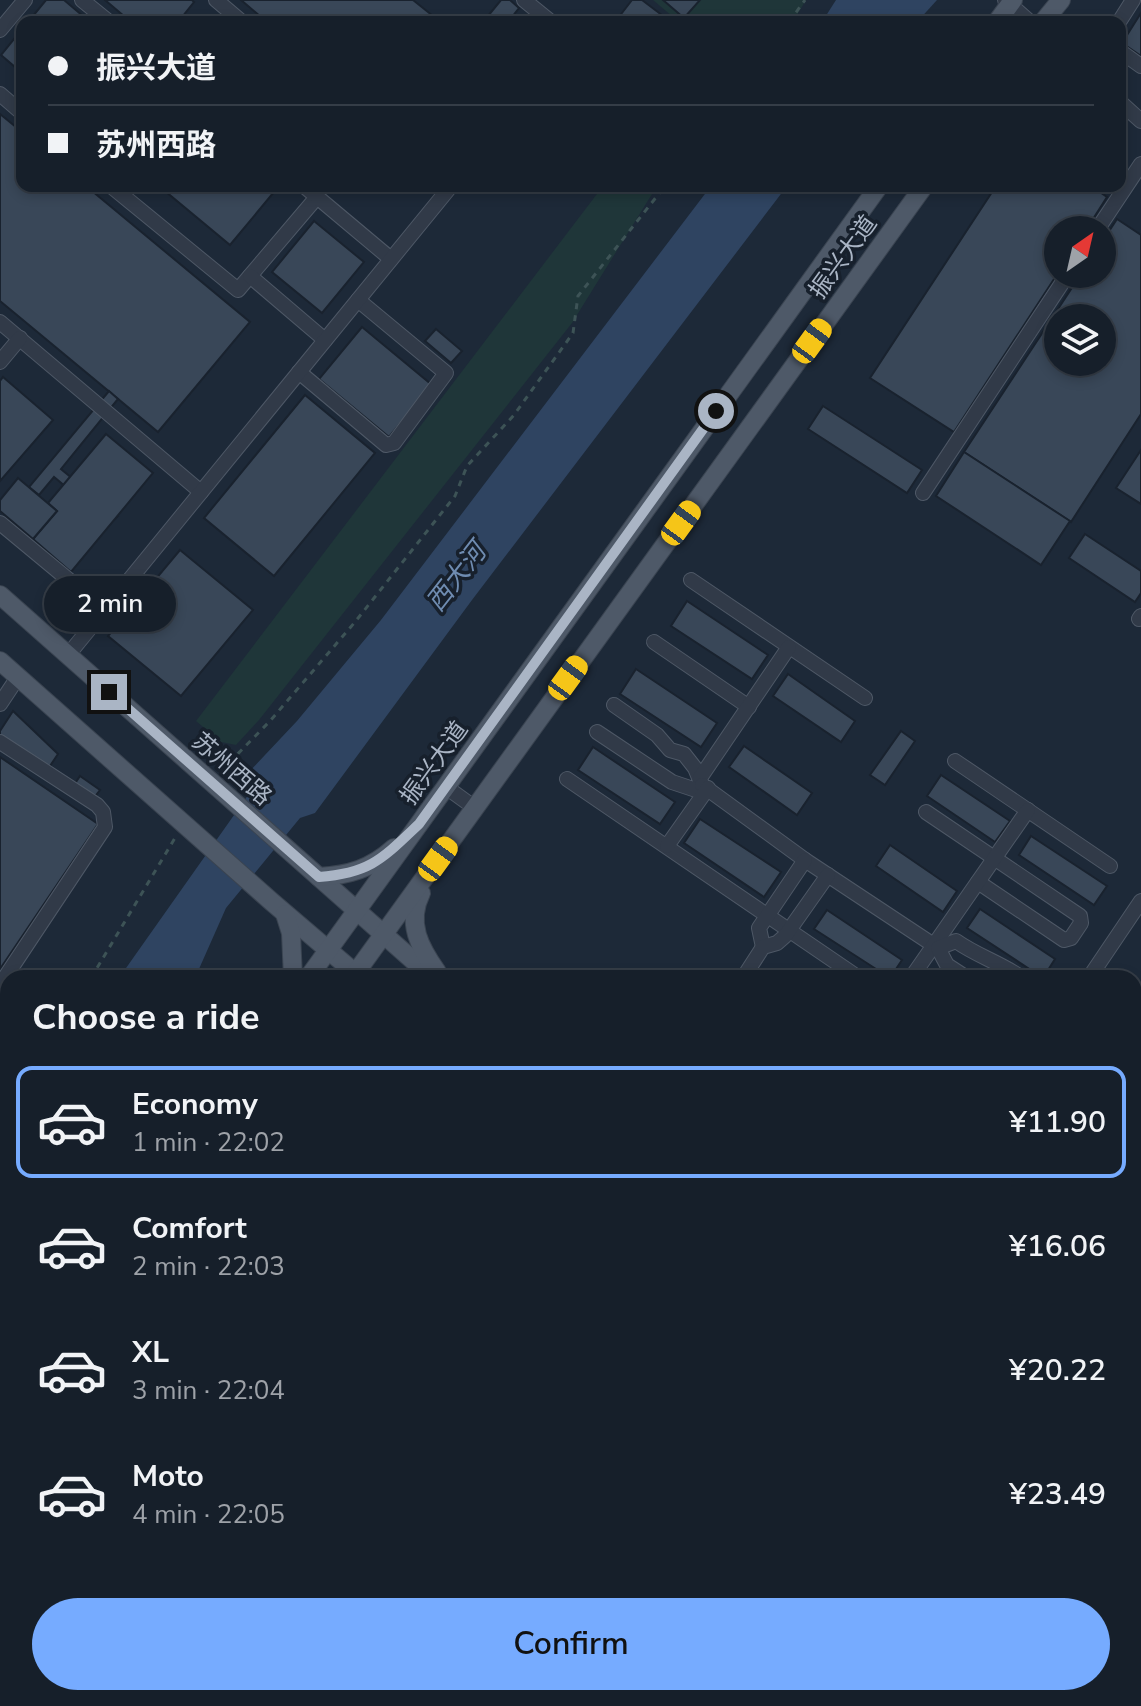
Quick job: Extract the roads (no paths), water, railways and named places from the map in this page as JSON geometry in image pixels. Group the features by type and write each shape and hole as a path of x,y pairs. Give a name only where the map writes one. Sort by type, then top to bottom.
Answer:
{"main road":[{"path":"1048,16 1061,0"},
{"name":"振兴大道","path":"314,970 875,192"},
{"name":"振兴大道","path":"360,970 920,192"},
{"name":"苏州西路","path":"0,595 424,970"},
{"path":"0,661 349,970"},
{"path":"312,872 342,875 379,861 419,824"},
{"path":"429,970 414,913 438,859"},
{"path":"278,908 293,942 293,970"}],"street":[{"path":"0,30 25,0"},
{"path":"82,0 102,16"},
{"path":"216,0 235,16"},
{"path":"524,0 544,16"},
{"path":"1009,1 1024,16"},
{"path":"0,94 16,108"},
{"path":"1126,107 1141,121"},
{"path":"1126,186 1141,164"},
{"path":"118,192 238,290 317,197"},
{"path":"311,192 391,259"},
{"path":"68,655 446,192"},
{"path":"1106,216 1122,192"},
{"path":"250,276 325,340"},
{"path":"923,493 1059,288"},
{"path":"299,372 386,445 394,443 446,373 358,300"},
{"path":"0,322 201,492"},
{"path":"0,362 20,338"},
{"path":"0,523 105,610"},
{"path":"691,580 865,698"},
{"path":"654,642 749,707"},
{"path":"667,846 749,707 789,647"},
{"path":"0,704 18,677"},
{"path":"614,705 657,735 670,750 684,754 703,784 805,860 936,946 947,965 955,970"},
{"path":"597,732 672,782 696,790 703,784"},
{"path":"0,742 97,805 106,821 105,827 10,970"},
{"path":"955,761 1110,866"},
{"path":"567,779 847,970"},
{"path":"446,787 475,808"},
{"path":"917,970 1028,810"},
{"path":"926,812 1080,916 1077,932 1064,940 978,882"},
{"path":"763,947 759,928 805,860"},
{"path":"748,970 763,947 777,943 789,930 828,875"},
{"path":"1094,970 1141,901"},
{"path":"936,946 956,941 973,954 1011,970"}],"water":[{"path":"836,0 937,0 922,16 826,16"},
{"name":"西大河","path":"706,192 782,192 472,600 315,813 300,818 226,908 199,970 125,970 251,791 249,772 297,721 381,620"}]}
